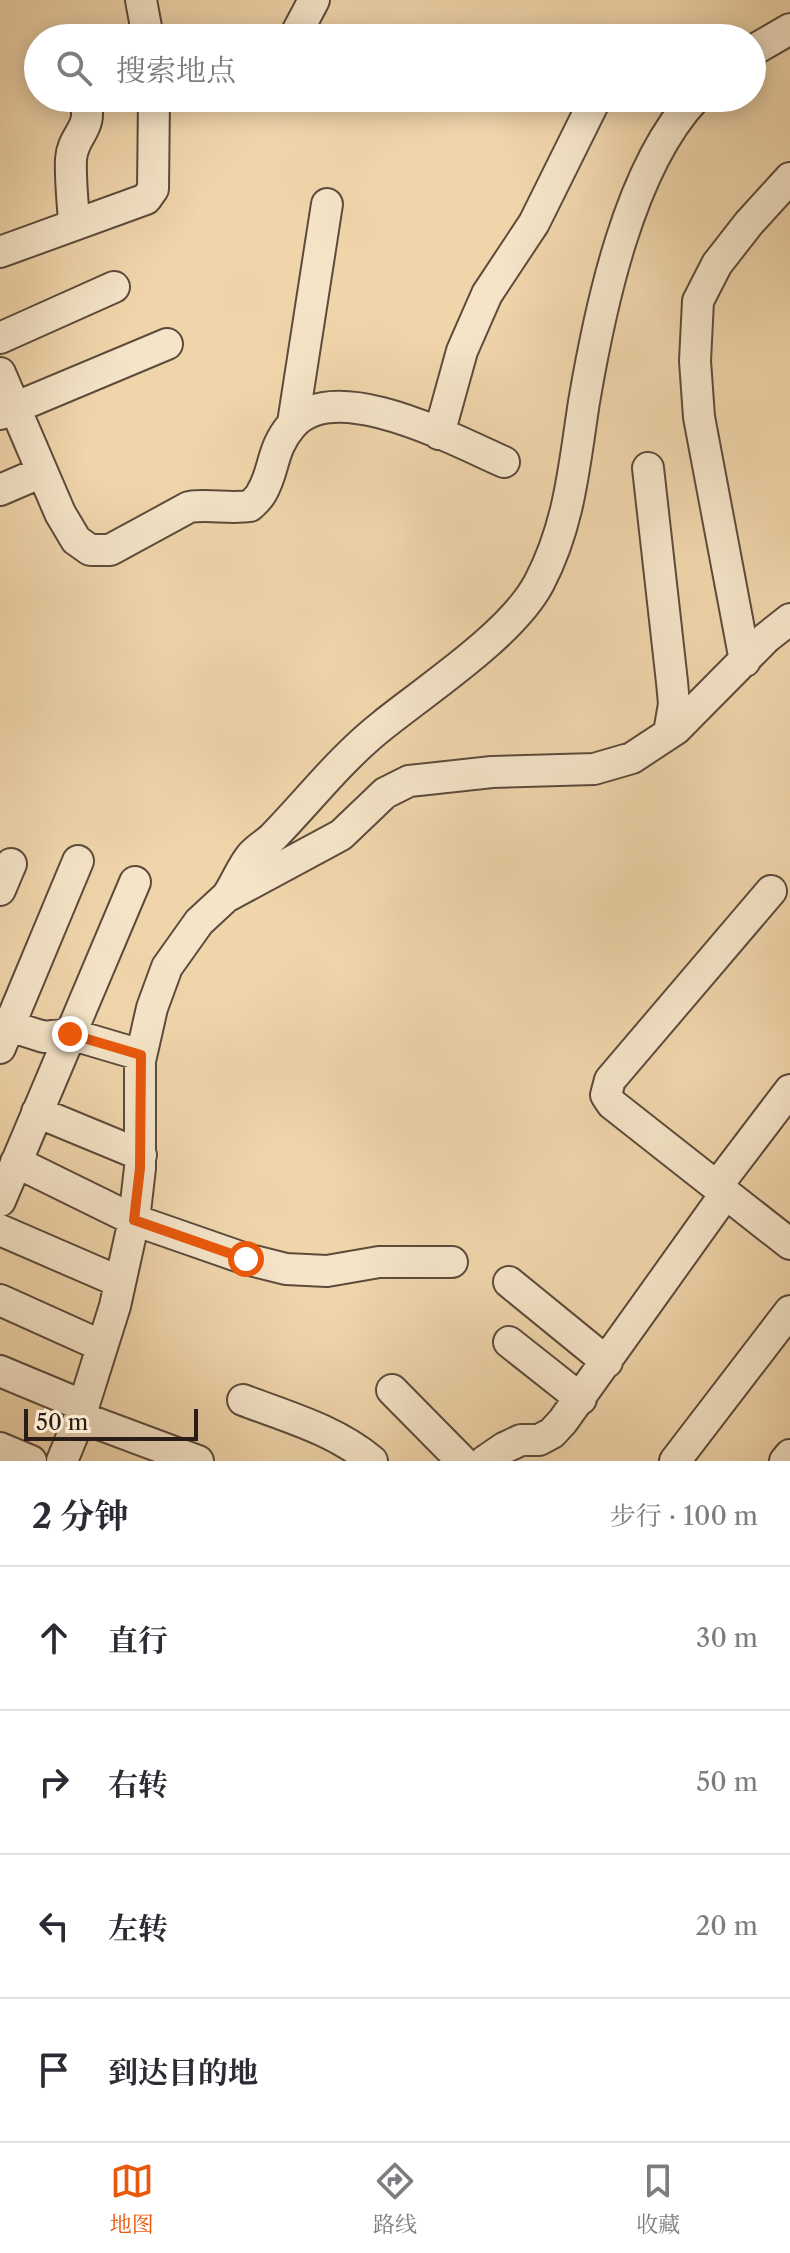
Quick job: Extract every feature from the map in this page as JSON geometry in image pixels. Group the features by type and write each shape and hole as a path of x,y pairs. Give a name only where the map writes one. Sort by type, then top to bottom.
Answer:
{"street":[{"path":"141,0 145,24"},
{"path":"301,24 314,0"},
{"path":"766,43 790,29"},
{"path":"74,224 71,158 74,144 86,127 87,112"},
{"path":"0,252 146,199 153,189 154,112"},
{"path":"439,434 462,351 487,294 534,223 589,112"},
{"path":"62,1461 82,1412 102,1346 134,1220 141,1155 141,1055 152,1008 167,967 186,938 226,897 250,856 272,838 339,763 488,641 537,587 555,553 568,510 601,307 620,245 632,209 660,150 683,112"},
{"path":"745,661 699,417 695,361 698,301 717,264 790,178"},
{"path":"293,423 327,204"},
{"path":"0,338 114,287"},
{"path":"7,411 167,344"},
{"path":"0,373 7,411 76,540 90,550 110,550 189,507 201,505 229,509 250,506 263,491 275,450 293,423 313,409 341,406 371,410 439,434 504,462"},
{"path":"648,468 674,704 669,733"},
{"path":"0,490 42,472"},
{"path":"226,897 341,835 385,793 409,781 492,772 594,769 632,758 669,733 766,638 790,619"},
{"path":"78,861 3,1033 44,1037 70,1034 141,1055"},
{"path":"0,1201 135,882"},
{"path":"771,891 610,1080 606,1095 612,1104 790,1244"},
{"path":"485,1461 521,1440 539,1440 552,1433 581,1399 790,1090"},
{"path":"37,1112 141,1155"},
{"path":"16,1162 134,1220 246,1259 286,1269 327,1271 379,1262 452,1262"},
{"path":"0,1230 120,1282"},
{"path":"509,1282 607,1362"},
{"path":"0,1300 102,1346"},
{"path":"675,1461 790,1311"},
{"path":"509,1342 581,1399"},
{"path":"0,1371 82,1412 198,1461"},
{"path":"392,1390 462,1461"},
{"path":"243,1400 348,1441 372,1461"},
{"path":"0,1448 31,1461"},
{"path":"785,1461 790,1455"}],"route":[{"path":"70,1034 141,1055 140,1168 134,1220 246,1259"}]}
